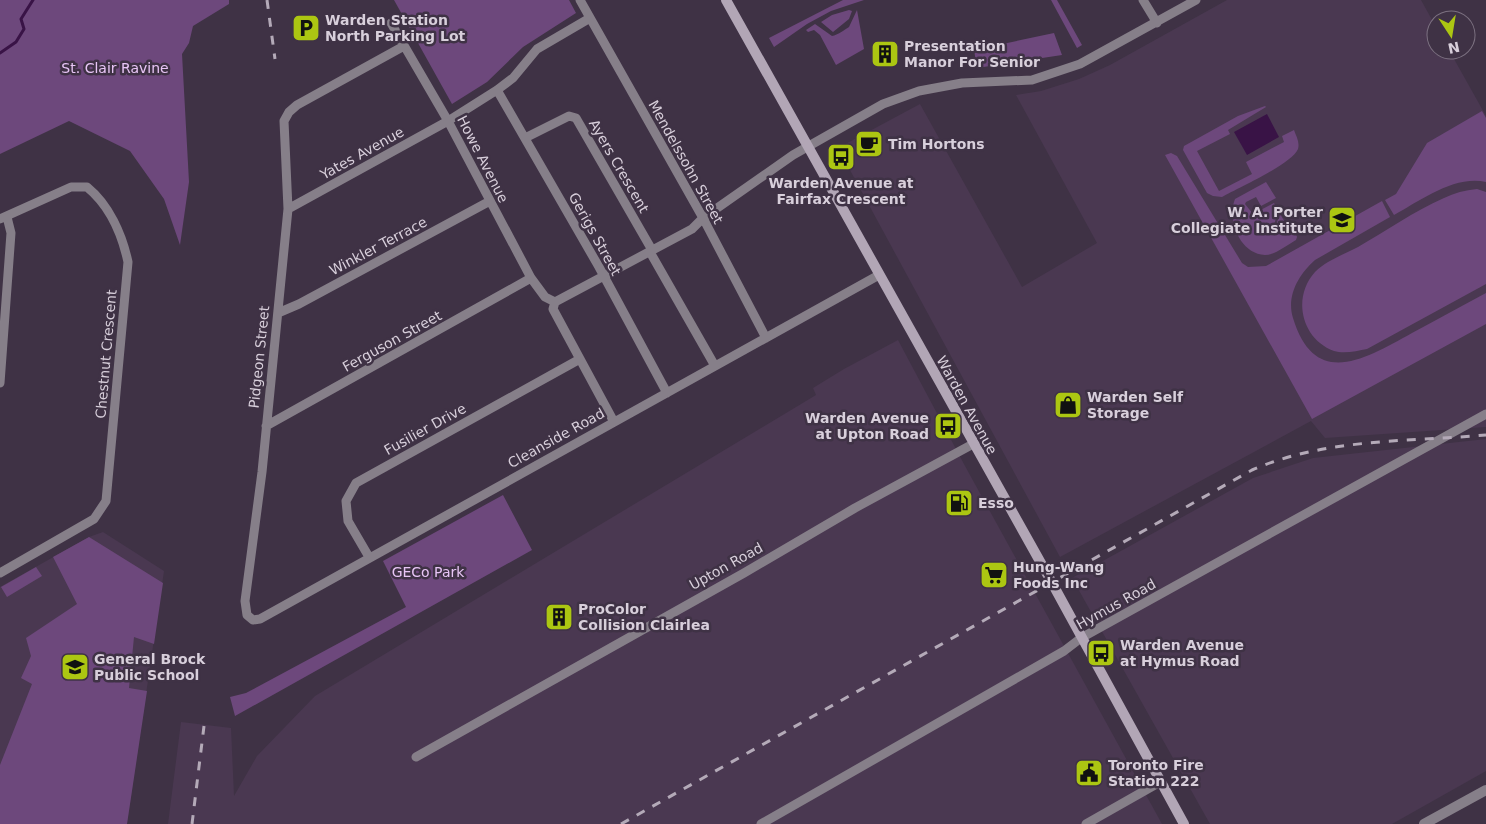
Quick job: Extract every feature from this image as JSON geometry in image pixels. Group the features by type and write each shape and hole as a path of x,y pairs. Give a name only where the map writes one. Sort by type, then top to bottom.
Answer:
{"main road":[{"name":"Warden Avenue","path":"726,0 1051,581 1184,824"}],"street":[{"name":"Mendelssohn Street","path":"580,0 703,218 766,338"},
{"path":"1143,0 1157,23"},
{"path":"614,422 553,309 559,301 692,229 703,218 808,146 883,104 919,91 962,83 1032,80 1080,64 1196,0"},
{"name":"Yates Avenue","path":"288,208 448,121 513,78 537,49 590,18"},
{"name":"Howe Avenue","path":"391,23 448,121 531,278 545,297 559,301"},
{"name":"Pidgeon Street","path":"247,615 245,601 266,426 288,208 284,121 289,112 297,105 404,46"},
{"name":"Gerigs Street","path":"497,90 667,393"},
{"name":"Ayers Crescent","path":"525,138 569,116 576,118 715,366"},
{"name":"Chestnut Crescent","path":"0,573 94,519 106,501 128,262 124,244 101,199 87,186 71,187 3,218"},
{"name":"Winkler Terrace","path":"278,313 299,304 490,201"},
{"path":"0,383 11,233 3,218"},
{"name":"Cleanside Road","path":"247,615 253,620 260,619 879,275"},
{"name":"Ferguson Street","path":"266,426 281,420 531,278"},
{"name":"Fusilier Drive","path":"369,557 348,521 346,501 356,482 580,359"},
{"name":"Hymus Road","path":"761,824 1064,650 1081,638 1486,414"},
{"name":"Upton Road","path":"416,757 744,573 847,512 973,444"},
{"path":"1086,824 1160,782"},
{"path":"1424,824 1486,790"}],"shaded area":[{"path":"1227,0 1421,0 1427,10 1426,60 1455,60 1486,116 1486,427 1325,438 1311,421 1060,557 838,148 920,104 1022,287 1097,243 1016,95 1041,91 1079,79 1110,65"},
{"path":"1267,114 1279,137 1247,155 1234,132"},
{"path":"898,340 965,466 1162,824 168,824 181,722 231,728 234,796 257,756 315,696 816,395 813,388"},
{"path":"1486,439 1486,771 1392,824 1210,824 1072,578 1253,478 1313,458"},
{"name":"General Brock Public School","path":"103,532 164,571 127,824 0,824 0,587 89,537"}],"green space":[{"name":"St. Clair Ravine","path":"0,0 229,0 229,4 193,26 189,43 182,54 189,182 180,245 164,199 130,151 69,121 0,154"},
{"path":"394,0 569,0 576,13 523,47 487,82 452,104"},
{"path":"843,0 864,0 831,11 807,24 774,47 769,38"},
{"path":"1051,0 1057,0 1082,45 1077,48"},
{"path":"849,10 852,11 849,19 833,32 821,22 832,15"},
{"path":"857,10 864,49 836,65 820,35 814,30 808,32 806,30 815,24 832,36 836,35 849,27"},
{"path":"1054,33 1062,55 977,68 974,50"},
{"path":"1265,106 1228,130 1230,134 1197,151 1219,191 1252,174 1246,162 1284,142 1282,136 1294,130 1298,141 1298,149 1294,155 1276,168 1222,197 1207,193 1183,150 1184,146 1238,116"},
{"path":"1482,111 1486,118 1486,182 1462,182 1450,186 1394,215 1385,200 1396,194 1427,143"},
{"path":"1171,153 1177,156 1242,263 1248,267 1266,266 1382,201 1390,217 1315,260 1295,286 1291,302 1293,318 1303,340 1314,354 1328,361 1343,362 1359,359 1377,352 1486,293 1486,324 1312,419 1165,155"},
{"path":"1266,182 1276,198 1261,206 1256,197 1245,204 1253,214 1274,203 1278,211 1275,227 1278,226 1277,222 1280,214 1292,234 1296,234 1297,237 1296,240 1281,249 1265,255 1248,249 1242,242 1234,225 1233,207 1235,199"},
{"path":"1477,189 1486,192 1486,284 1367,349 1338,352 1323,345 1314,337 1307,327 1302,305 1308,282 1319,268 1433,203 1456,193"},
{"name":"GECo Park","path":"503,495 532,550 235,716 230,697 246,693 406,607 383,561"},
{"name":"General Brock Public School","path":"89,537 163,583 154,644 134,637 129,688 147,691 127,824 0,824 0,765 32,684 21,678 31,656 26,638 77,604 53,557"},
{"path":"36,567 42,576 7,597 1,587"}],"waterway":[{"path":"0,53 16,42 24,29 21,19 33,0"}],"railway":[{"path":"267,0 275,59"},
{"path":"621,824 1252,470 1309,452 1337,447 1367,443 1486,435"},
{"path":"192,824 204,726"}],"place":[{"name":"Warden Station North Parking Lot","path":"306,28"},
{"name":"Presentation Manor For Senior","path":"885,54"},
{"name":"Tim Hortons","path":"869,144"},
{"name":"Warden Avenue at Fairfax Crescent","path":"841,157"},
{"name":"W. A. Porter Collegiate Institute","path":"1342,220"},
{"name":"Warden Self Storage","path":"1068,405"},
{"name":"Warden Avenue at Upton Road","path":"948,426"},
{"name":"Esso","path":"959,503"},
{"name":"Hung-Wang Foods Inc","path":"994,575"},
{"name":"ProColor Collision Clairlea","path":"559,617"},
{"name":"Warden Avenue at Hymus Road","path":"1101,653"},
{"name":"General Brock Public School","path":"75,667"},
{"name":"Toronto Fire Station 222","path":"1089,773"}]}
